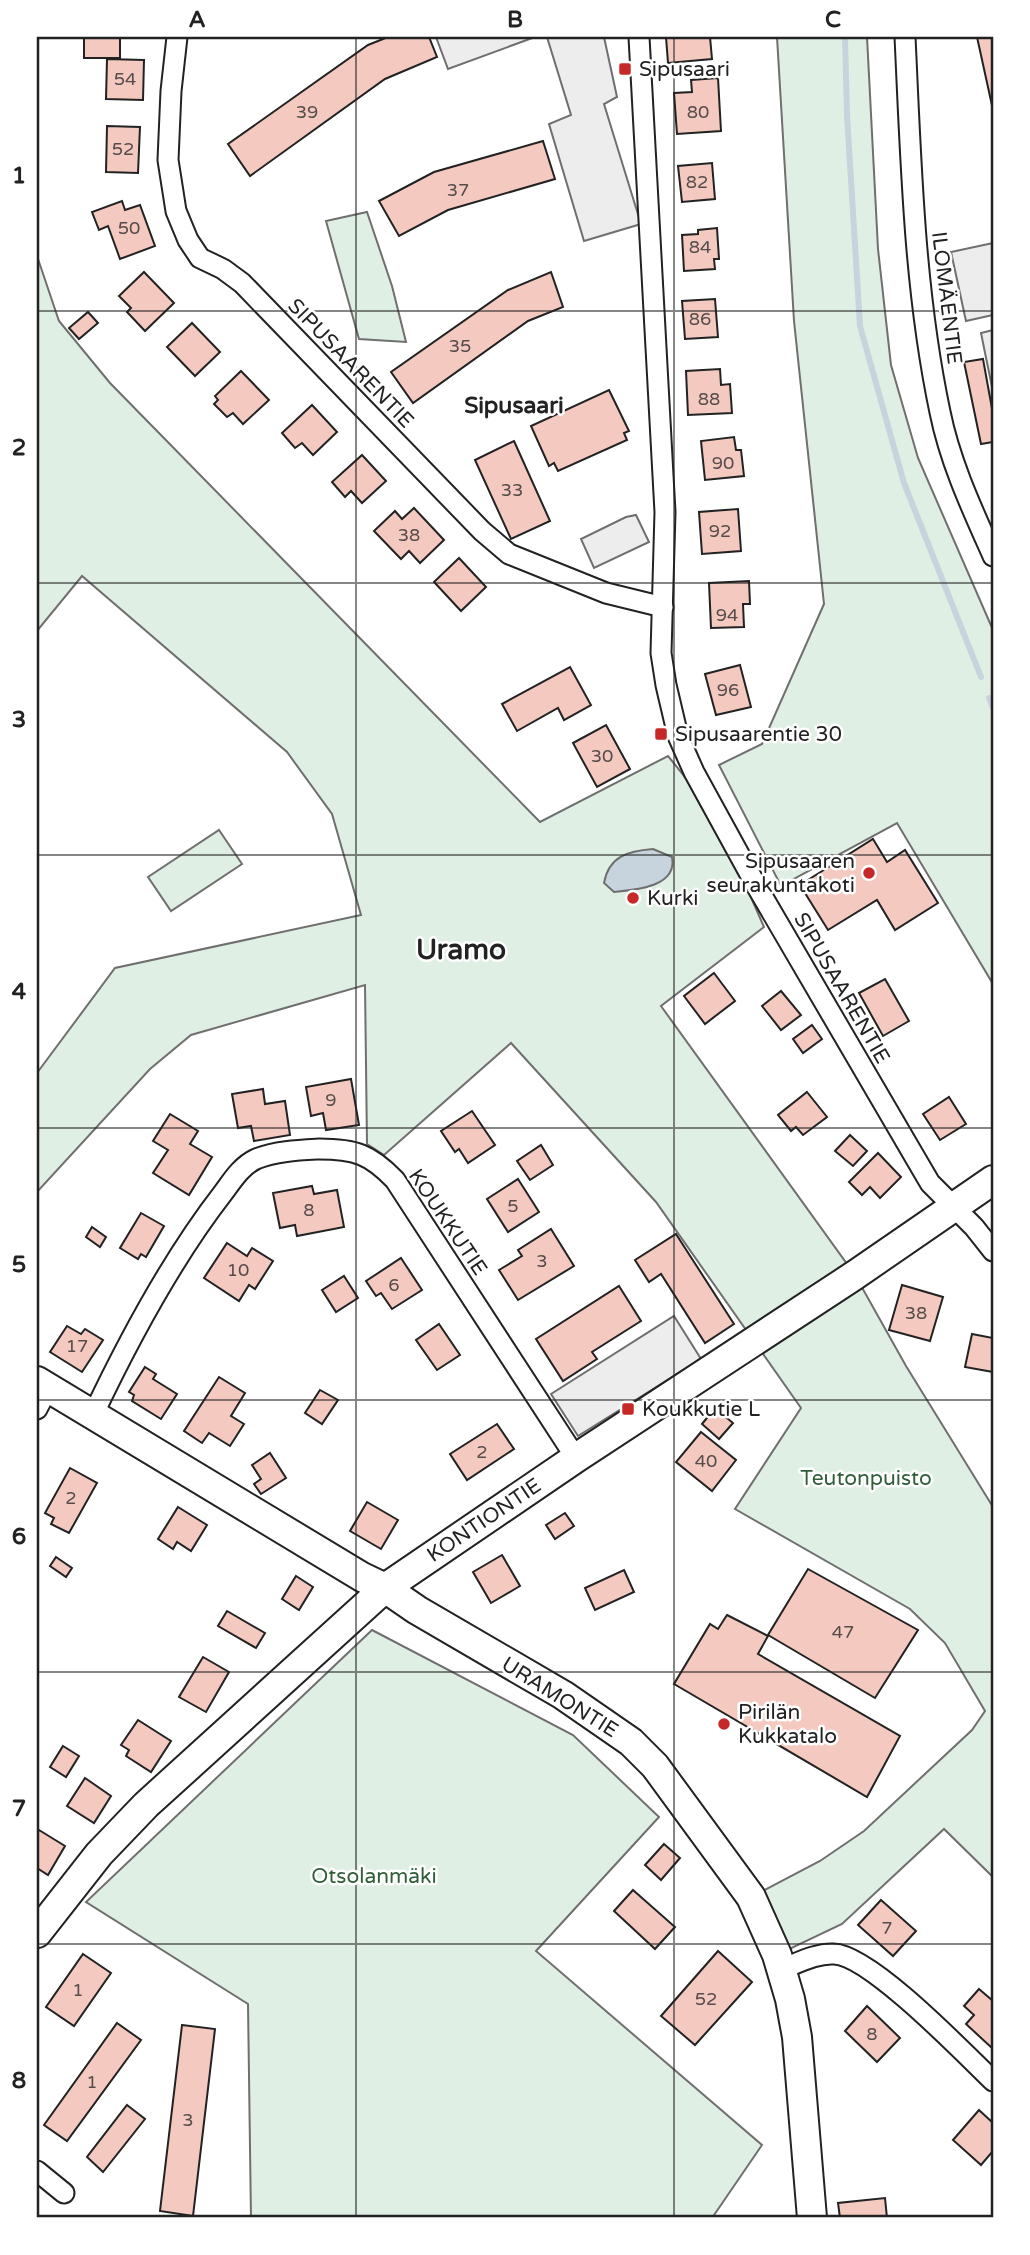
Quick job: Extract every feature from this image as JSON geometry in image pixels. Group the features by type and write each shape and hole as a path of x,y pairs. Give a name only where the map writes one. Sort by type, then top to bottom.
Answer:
{"street":[{"name":"SIPUSAARENTIE","path":"177,37 168,160 176,211 188,240 200,258 223,269 242,283 482,531 509,554 606,593 663,607"},
{"name":"SIPUSAARENTIE","path":"639,37 665,512 661,653 678,736 694,772 757,887 930,1183 974,1227 993,1251"},
{"name":"ILOMÄENTIE","path":"905,37 921,294 940,413 954,463 993,556"},
{"name":"KOUKKUTIE","path":"93,1415 122,1353 199,1224 242,1169 257,1159 296,1150 344,1149 380,1164 395,1180 576,1458"},
{"name":"KONTIONTIE","path":"37,1933 99,1854 146,1805 385,1588 993,1180"},
{"name":"URAMONTIE","path":"40,1393 93,1415 229,1499 385,1588 563,1695 631,1742 655,1766 751,1897 782,1969 797,2037 812,2218"},
{"path":"782,1969 820,1955 834,1954 866,1966 919,2010 993,2081"},
{"path":"37,2171 64,2193"}],"green space":[{"path":"777,37 867,37 878,249 891,365 918,458 993,630 993,984 897,823 781,886 719,765 762,744 824,604 794,321"},
{"path":"367,212 392,286 406,342 359,339 326,221"},
{"name":"Teutonpuisto","path":"37,256 59,321 110,383 540,822 668,756 685,777 750,895 764,927 661,1006 855,1275 906,1366 993,1507 993,1877 944,1829 842,1924 777,1955 751,1897 820,1861 864,1831 972,1730 985,1711 945,1643 910,1609 735,1509 801,1408 656,1202 511,1043 384,1155 367,1144 365,985 191,1035 150,1069 37,1192 37,1073 115,968 361,915 332,814 287,752 82,576 37,631"},
{"path":"219,830 242,864 171,911 148,877"},
{"name":"Otsolanmäki","path":"372,1630 573,1735 659,1817 536,1951 762,2145 712,2218 251,2218 248,2004 86,1902"}],"shaded area":[{"path":"436,37 535,37 448,69"},
{"path":"547,37 604,37 617,97 604,104 641,224 584,241 549,124 571,115"},
{"path":"993,243 993,315 966,321 951,252"},
{"path":"993,330 993,392 981,333"},
{"path":"636,515 649,542 594,568 581,539 626,517"},
{"path":"653,849 672,857 672,867 662,881 643,888 614,892 604,883 615,861 636,851"},
{"path":"674,1316 701,1359 578,1436 551,1394"}],"building":[{"path":"84,37 120,37 120,58 84,58"},
{"path":"388,37 429,37 437,57 385,79 250,176 228,144 368,45"},
{"path":"666,37 710,37 712,59 668,63"},
{"path":"977,37 993,37 993,110"},
{"path":"107,59 144,60 143,100 106,99"},
{"path":"718,78 721,131 677,134 674,93 692,92 691,80"},
{"path":"107,126 140,127 138,173 106,172"},
{"path":"543,141 555,179 448,210 399,236 379,201 434,172"},
{"path":"712,163 715,199 682,202 678,166"},
{"path":"122,201 125,210 140,205 155,246 120,259 108,226 99,230 92,212"},
{"path":"717,228 719,259 714,259 715,269 684,271 682,235 698,234 698,230"},
{"path":"144,272 174,303 145,331 127,312 131,308 119,296"},
{"path":"551,272 563,307 528,321 413,403 391,372 508,290"},
{"path":"715,299 718,337 685,339 682,301"},
{"path":"88,312 98,323 79,339 69,328"},
{"path":"192,323 220,352 195,376 167,347"},
{"path":"983,359 993,414 993,442 981,444 964,362"},
{"path":"720,369 721,385 730,384 732,413 688,415 686,371"},
{"path":"241,371 269,400 243,424 233,413 227,417 214,404 218,400 215,396"},
{"path":"609,390 629,431 624,433 627,440 558,471 554,463 549,466 531,426"},
{"path":"312,405 337,432 313,455 302,443 295,448 282,433"},
{"path":"734,437 736,450 741,450 744,476 705,480 701,441"},
{"path":"514,441 550,521 511,539 475,460"},
{"path":"362,455 386,481 362,503 351,491 345,497 332,482"},
{"path":"414,508 444,540 420,563 409,551 401,559 374,531 395,511 402,519"},
{"path":"738,509 741,551 702,554 699,512"},
{"path":"459,558 486,587 461,611 434,582"},
{"path":"749,581 750,604 743,604 744,627 711,628 709,583"},
{"path":"740,665 751,707 716,715 705,674"},
{"path":"570,667 591,705 564,720 558,708 517,731 502,704"},
{"path":"606,725 630,769 597,787 573,743"},
{"name":"Sipusaaren seurakuntakoti","path":"873,839 887,862 905,850 938,903 895,930 877,900 828,930 800,885"},
{"path":"714,973 735,1001 705,1024 684,996"},
{"path":"885,979 909,1021 883,1036 859,993"},
{"path":"781,991 801,1015 781,1030 762,1006"},
{"path":"812,1025 822,1039 803,1053 793,1039"},
{"path":"351,1079 359,1125 326,1130 323,1113 311,1116 306,1087"},
{"path":"263,1089 265,1104 285,1101 290,1135 254,1141 251,1126 238,1128 232,1094"},
{"path":"807,1092 827,1117 803,1135 796,1127 791,1131 778,1115"},
{"path":"949,1097 966,1124 940,1140 923,1114"},
{"path":"472,1111 495,1145 468,1163 459,1149 455,1152 441,1131"},
{"path":"170,1114 198,1131 190,1144 212,1157 189,1195 153,1173 168,1150 153,1141"},
{"path":"850,1135 867,1151 853,1166 835,1151"},
{"path":"541,1145 553,1165 530,1180 517,1161"},
{"path":"878,1153 901,1177 880,1198 870,1187 862,1195 849,1182"},
{"path":"518,1179 539,1212 508,1232 487,1199"},
{"path":"312,1186 314,1194 337,1190 344,1227 297,1236 295,1225 280,1228 273,1193"},
{"path":"141,1213 164,1226 146,1257 141,1254 138,1259 120,1248"},
{"path":"92,1227 106,1237 100,1247 86,1237"},
{"path":"551,1229 574,1266 518,1300 499,1270 522,1256 518,1250"},
{"path":"676,1234 734,1324 705,1343 661,1274 649,1282 635,1260"},
{"path":"227,1243 247,1256 252,1248 273,1261 255,1289 249,1285 239,1301 204,1278"},
{"path":"401,1258 422,1290 392,1309 381,1293 376,1296 366,1281"},
{"path":"344,1276 358,1298 336,1312 322,1290"},
{"path":"902,1285 943,1297 930,1341 889,1330"},
{"path":"619,1286 641,1321 592,1352 597,1359 563,1381 536,1339"},
{"path":"439,1324 460,1355 437,1370 416,1340"},
{"path":"67,1326 81,1334 85,1329 103,1340 82,1372 50,1352"},
{"path":"972,1334 993,1338 993,1372 965,1367"},
{"path":"145,1367 156,1374 153,1379 177,1394 161,1419 132,1401 134,1395 129,1392"},
{"path":"219,1377 245,1393 231,1416 244,1424 230,1446 209,1433 202,1443 184,1431"},
{"path":"320,1390 338,1400 322,1424 305,1413"},
{"path":"715,1408 733,1423 719,1439 702,1424"},
{"path":"497,1424 514,1449 467,1480 450,1454"},
{"path":"701,1432 736,1460 712,1491 676,1462"},
{"path":"270,1453 286,1478 261,1494 254,1484 261,1479 252,1465"},
{"path":"70,1468 97,1483 69,1533 51,1524 54,1518 45,1513"},
{"path":"367,1502 398,1520 381,1549 350,1531"},
{"path":"178,1507 207,1525 191,1551 177,1542 173,1549 158,1539"},
{"path":"565,1513 574,1526 555,1539 546,1525"},
{"path":"502,1555 520,1586 491,1603 473,1572"},
{"path":"56,1557 72,1568 66,1577 50,1566"},
{"path":"808,1569 918,1630 875,1698 768,1635"},
{"path":"624,1570 634,1592 595,1610 585,1588"},
{"path":"296,1576 313,1587 299,1610 282,1599"},
{"path":"227,1611 265,1633 256,1648 218,1626"},
{"path":"727,1615 768,1636 758,1654 900,1736 867,1797 674,1684 710,1624 718,1629"},
{"path":"203,1657 229,1672 206,1712 179,1697"},
{"path":"138,1720 171,1741 151,1772 126,1756 129,1750 121,1745"},
{"path":"63,1746 79,1756 66,1777 50,1767"},
{"path":"85,1778 111,1796 94,1823 67,1806"},
{"path":"39,1830 65,1846 48,1875 37,1868"},
{"path":"664,1844 680,1858 661,1880 645,1865"},
{"path":"633,1890 675,1927 655,1949 614,1911"},
{"path":"881,1900 916,1931 893,1956 858,1925"},
{"path":"718,1951 752,1982 695,2045 661,2016"},
{"path":"83,1954 111,1973 74,2026 46,2007"},
{"path":"979,1989 993,2001 993,2049 966,2024 974,2015 964,2006"},
{"path":"867,2006 900,2038 877,2062 845,2031"},
{"path":"117,2023 141,2040 67,2141 44,2125"},
{"path":"182,2025 215,2029 193,2216 160,2211"},
{"path":"127,2105 145,2119 103,2172 87,2157"},
{"path":"979,2110 993,2123 993,2151 981,2165 953,2140"},
{"path":"885,2198 887,2218 840,2218 838,2203"}],"waterway":[{"path":"845,37 860,326 904,483 981,677"},
{"path":"989,698 993,708"}],"place":[{"name":"Sipusaari","path":"625,69"},
{"name":"Sipusaarentie 30","path":"661,734"},
{"name":"Sipusaaren seurakuntakoti","path":"869,873"},
{"name":"Kurki","path":"633,898"},
{"name":"Koukkutie L","path":"628,1409"},
{"name":"Pirilän Kukkatalo","path":"724,1724"}],"district":[{"name":"Sipusaari","path":"514,405"},
{"name":"Uramo","path":"461,949"}]}
